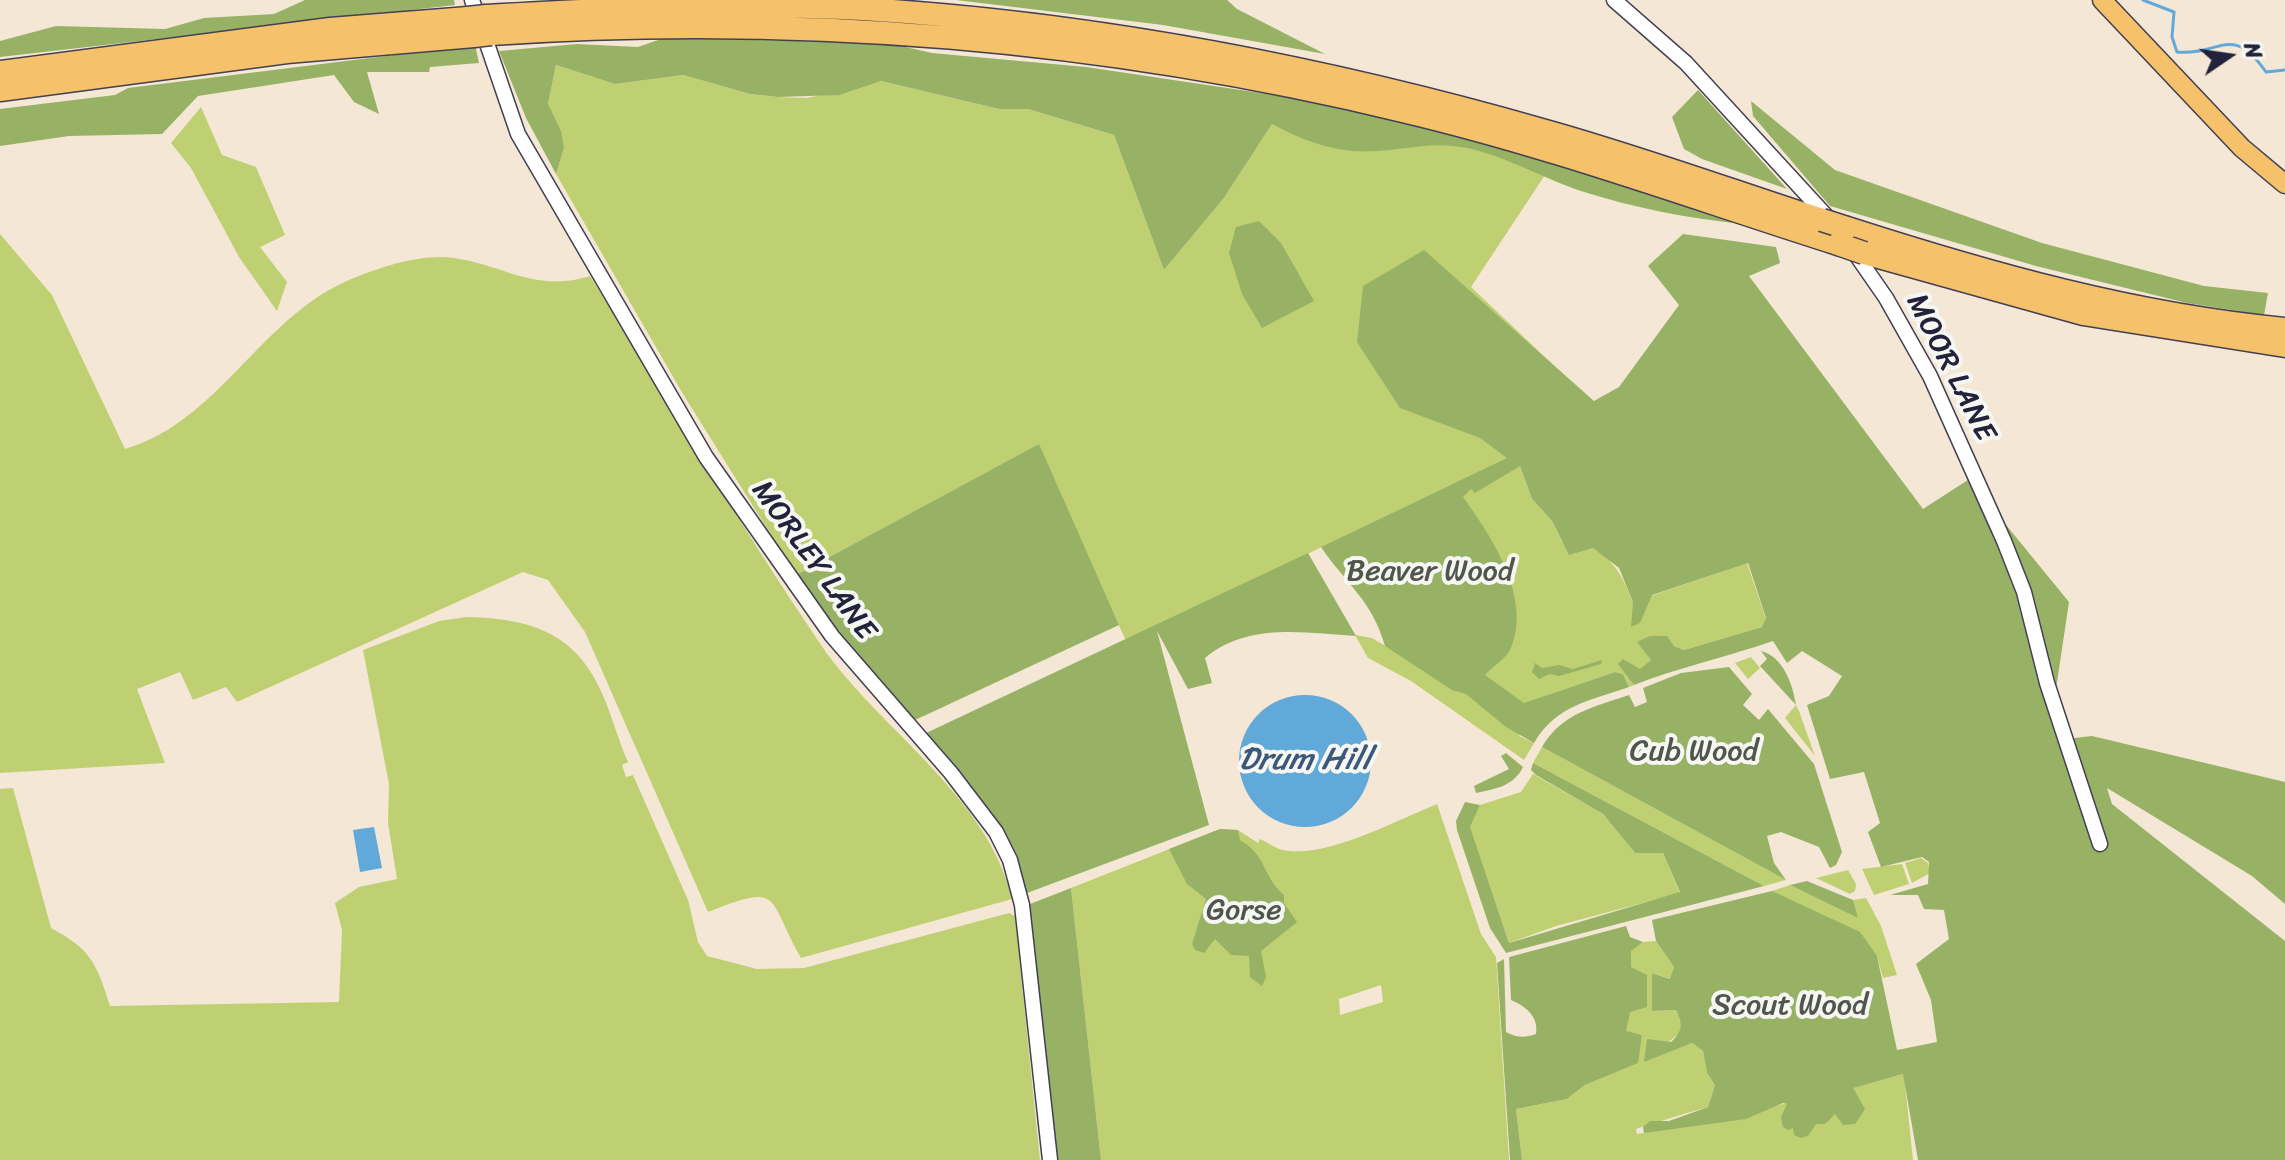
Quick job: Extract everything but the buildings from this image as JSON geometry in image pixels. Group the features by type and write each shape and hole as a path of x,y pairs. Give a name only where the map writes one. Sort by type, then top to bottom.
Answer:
{"highway":[{"path":"0,72 330,29 738,6 863,9 973,20 1210,51 1412,95 1544,130 1822,220 1864,253 2083,314 2285,346"},
{"path":"0,90 311,49 478,21 869,31 970,39 1236,74 1404,111 1578,158 1842,236 2079,294 2194,316 2285,329"}],"main road":[{"path":"2102,0 2242,148 2285,184"}],"street":[{"name":"MOOR LANE","path":"1614,0 1686,63 1756,136 1840,233 1886,298 1930,376 2019,580 2047,683 2100,844"},
{"name":"MORLEY LANE","path":"478,21 518,134 706,457 832,636 951,773 996,832 1010,860 1022,905 1050,1160"}],"green space":[{"path":"305,0 454,0 455,5 0,57 0,41 56,26 165,29 204,18 274,14"},
{"path":"956,0 1227,0 1237,9 1325,54 1163,25"},
{"path":"664,38 888,43 932,53 1086,67 1281,96 1414,121 1555,156 1742,224 1661,212 1601,197 1467,148 1432,145 1349,151 1310,141 1272,124 1224,198 1164,270 1114,135 1028,109 999,109 881,81 839,95 778,97 750,94 683,75 615,84 556,65 548,104 561,131 564,148 556,174 526,118 499,51 577,44 638,47"},
{"path":"475,45 479,63 430,67 429,72 367,72 379,114 354,102 334,75 198,96 162,134 69,136 0,146 0,109 115,95 128,88"},
{"path":"556,65 615,84 683,75 750,94 778,97 807,98 881,81 999,109 1028,109 1114,135 1164,270 1224,198 1272,124 1297,136 1350,150 1378,151 1427,143 1457,145 1545,175 1471,287 1603,412 1520,466 1532,499 1552,521 1562,542 1585,550 1593,548 1608,559 1622,578 1633,602 1747,563 1766,619 1762,627 1684,650 1674,646 1645,650 1651,660 1640,670 1623,659 1634,685 1629,687 1623,674 1615,672 1545,696 1519,736 1534,743 1524,760 1411,681 1368,658 1355,635 1372,638 1416,664 1463,498 1455,483 1126,641 1038,445 796,575 683,394 556,174 564,148 548,104"},
{"path":"1698,90 1787,189 1702,159 1684,149 1672,117"},
{"path":"1751,101 1835,170 2042,243 2204,286 2268,293 2264,315 2187,303 2036,266 1830,206 1753,116"},
{"path":"201,107 222,155 256,167 285,235 260,247 287,282 277,311 239,257 191,168 171,143"},
{"path":"1259,221 1281,243 1314,301 1262,328 1242,294 1229,253 1236,227"},
{"path":"0,234 52,295 125,449 158,436 187,417 289,319 317,298 372,271 399,263 441,257 472,261 536,280 570,280 590,276 821,645 872,706 956,795 980,827 999,861 1012,899 801,958 776,909 762,897 708,912 585,632 548,580 523,572 237,702 226,687 193,700 180,672 137,689 165,763 0,773"},
{"name":"Beaver Wood","path":"1683,234 1776,247 1780,263 1749,276 1923,509 1971,478 2018,599 2057,740 2092,736 2285,782 2285,904 2252,876 2107,788 2112,804 2285,941 2285,1160 1918,1160 1903,1074 1853,1088 1865,1109 1855,1124 1843,1125 1835,1114 1825,1124 1816,1124 1808,1136 1801,1138 1794,1135 1793,1128 1788,1130 1783,1127 1781,1117 1787,1104 1783,1103 1746,1119 1644,1133 1643,1127 1650,1121 1669,1121 1708,1107 1715,1085 1707,1073 1703,1051 1692,1043 1644,1062 1647,1039 1671,1042 1681,1027 1676,1010 1652,1011 1652,973 1670,979 1674,967 1656,941 1652,920 1772,891 1860,932 1877,956 1897,1050 1937,1042 1931,1000 1916,964 1949,939 1944,910 1924,909 1918,895 1890,895 1928,884 1929,862 1922,857 1881,867 1868,832 1880,823 1864,772 1830,779 1807,705 1829,696 1842,676 1802,651 1787,663 1773,641 1634,685 1618,664 1623,659 1640,669 1651,660 1637,642 1650,636 1667,636 1674,646 1684,650 1762,627 1766,618 1748,563 1652,595 1640,623 1631,627 1633,602 1619,568 1593,548 1569,555 1552,521 1532,499 1520,466 1475,493 1471,489 1463,497 1486,530 1506,569 1516,609 1516,629 1511,648 1485,675 1524,703 1615,672 1623,674 1629,687 1563,712 1534,743 1506,727 1466,694 1452,690 1385,646 1366,604 1321,547 1507,458 1480,438 1400,408 1357,342 1363,286 1424,250 1594,401 1619,387 1679,305 1648,266"},
{"path":"1039,444 1119,625 913,721 843,644 796,575"},
{"path":"2002,520 2069,602 2056,689 2028,591"},
{"path":"1308,553 1356,636 1278,632 1240,639 1205,658 1212,683 1188,689 1157,631 1209,825 1027,893 1011,844 924,734"},
{"path":"466,617 519,623 551,634 579,656 590,671 607,704 628,762 622,765 626,777 633,775 688,900 698,942 707,956 757,969 804,968 1009,913 1015,916 1040,1160 0,1160 0,789 13,788 51,928 75,943 91,959 110,1006 339,1002 342,930 335,903 359,887 397,879 388,823 389,784 363,650 439,621"},
{"path":"1761,651 1781,665 1796,705 1760,666 1767,659"},
{"path":"1751,657 1760,668 1748,679 1735,663"},
{"path":"1602,660 1601,664 1559,676 1550,674 1539,679 1532,672 1535,663 1542,668 1559,665 1573,669"},
{"name":"Cub Wood","path":"1729,667 1752,694 1743,705 1759,720 1768,709 1814,764 1842,852 1836,865 1830,868 1819,847 1781,832 1767,836 1774,863 1786,880 1542,747 1559,726 1591,708 1629,695 1635,707 1647,702 1643,688 1681,673"},
{"path":"1796,705 1799,711 1815,756 1785,718"},
{"path":"1542,747 1786,880 1764,886 1533,763"},
{"path":"1506,753 1523,767 1515,779 1503,786 1476,793 1474,786 1509,769 1501,756"},
{"path":"1533,763 1764,886 1506,953 1490,928 1457,830 1456,821 1465,802 1480,805 1470,827 1509,943 1680,892 1663,853 1635,853 1603,814 1536,775 1531,770"},
{"path":"1533,774 1603,814 1635,853 1663,853 1680,893 1556,926 1509,943 1469,827 1480,805 1521,792"},
{"path":"1437,804 1481,934 1496,957 1509,1160 1101,1160 1071,888 1220,829 1238,830 1258,843 1260,839 1280,849 1320,849 1382,828","holes":["1381,985 1383,1002 1340,1015 1339,999"]},
{"name":"Gorse","path":"1220,829 1238,830 1240,840 1260,860 1284,895 1284,903 1297,922 1261,951 1266,977 1262,986 1250,977 1249,956 1231,955 1215,939 1204,953 1195,950 1192,944 1206,899 1187,884 1169,849"},
{"path":"1921,858 1928,863 1930,873 1912,883 1905,863"},
{"path":"1902,864 1909,884 1874,895 1862,869"},
{"path":"1848,870 1856,884 1855,891 1850,894 1816,878"},
{"path":"1807,881 1853,900 1858,918 1790,885"},
{"path":"1790,885 1857,917 1853,900 1866,898 1881,926 1897,975 1883,978 1877,956 1772,891"},
{"path":"1071,888 1101,1160 1057,1160 1028,908 1030,904"},
{"name":"Scout Wood","path":"1626,926 1630,937 1643,942 1631,951 1631,967 1647,975 1647,1007 1630,1012 1626,1031 1642,1035 1638,1063 1585,1085 1567,1099 1516,1109 1522,1160 1510,1160 1497,963 1504,959 1506,1032 1524,1037 1536,1034 1533,1017 1511,1000 1509,957"},
{"path":"1656,941 1674,967 1671,979 1652,973 1652,1011 1676,1010 1682,1022 1680,1033 1644,1061 1692,1043 1703,1051 1707,1073 1715,1085 1708,1107 1636,1129 1637,1134 1719,1120 1904,1074 1913,1160 1522,1160 1516,1109 1567,1099 1585,1085 1637,1063 1642,1035 1626,1032 1631,950 1643,942"}],"water":[{"name":"Drum Hill","path":"1305,695 1330,700 1352,714 1366,736 1371,761 1366,786 1352,808 1330,822 1305,827 1280,822 1258,808 1244,786 1239,761 1244,736 1258,714 1280,700"},
{"path":"374,827 382,868 360,872 353,830"}],"waterway":[{"path":"2143,0 2174,12 2172,37 2177,52 2234,45 2244,48 2266,72 2285,70"}]}
